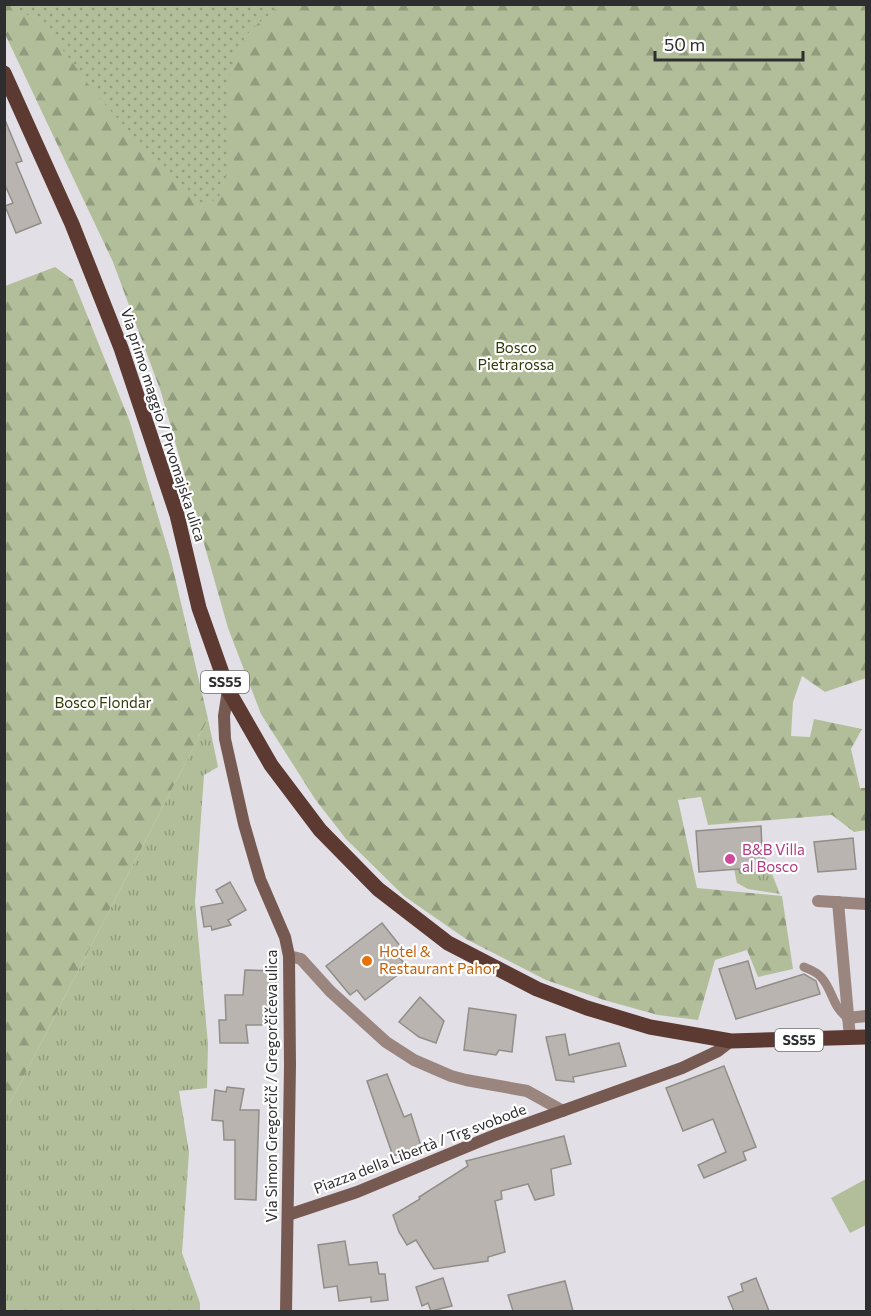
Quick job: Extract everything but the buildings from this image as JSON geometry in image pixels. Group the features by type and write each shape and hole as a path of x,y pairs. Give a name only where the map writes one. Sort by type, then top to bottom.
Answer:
{"main road":[{"name":"Via primo maggio / Prvomajska ulica","path":"4,73 72,224 121,348 177,515 199,608 228,690 271,765 320,830 378,889 448,943 537,989 587,1008 650,1027 731,1041 867,1037"},
{"name":"Via Simon Gregorčič / Gregorčičeva ulica","path":"228,690 224,716 225,739 244,824 260,879 285,937 289,956 286,1311"},
{"name":"Piazza della Libertà / Trg svobode","path":"288,1215 357,1192 495,1135 682,1068 718,1051 731,1041"}],"street":[{"path":"818,901 867,904"},
{"path":"838,903 850,1038"},
{"name":"Piazza della Libertà / Trg svobode","path":"289,956 301,959 330,991 386,1042 414,1060 451,1076 527,1091 563,1111"},
{"path":"848,1018 867,1016"}],"lane":[{"path":"804,967 819,974 830,990 838,1011 848,1018"}],"green space":[{"name":"Bosco Pietrarossa","path":"5,4 866,5 866,678 825,692 802,676 793,702 791,736 810,737 814,719 862,729 851,749 860,788 866,788 866,830 854,832 832,815 708,825 701,797 678,800 697,888 782,896 793,969 758,977 747,950 715,960 698,1020 658,1015 604,1000 546,980 466,939 404,896 346,839 315,799 261,714 228,628 161,392 113,262 5,34"},
{"path":"10,5 281,5 247,34 233,62 227,97 227,168 222,191 216,200 201,202 187,193 102,101 50,35 25,13"},
{"name":"Bosco Flondar","path":"55,267 73,280 130,422 171,560 208,719 10,1103 5,1107 5,286"},
{"path":"208,719 218,767 204,775 195,902 208,1044 207,1088 179,1091 189,1152 182,1253 200,1303 200,1311 5,1311 4,1107 10,1103"},
{"path":"762,849 780,894 748,889 737,883 734,869 739,869 740,873 763,872"},
{"path":"866,1179 866,1225 850,1233 831,1198"}],"place":[{"name":"B&B Villa al Bosco","path":"730,859"},
{"name":"Hotel & Restaurant Pahor","path":"367,961"}]}
